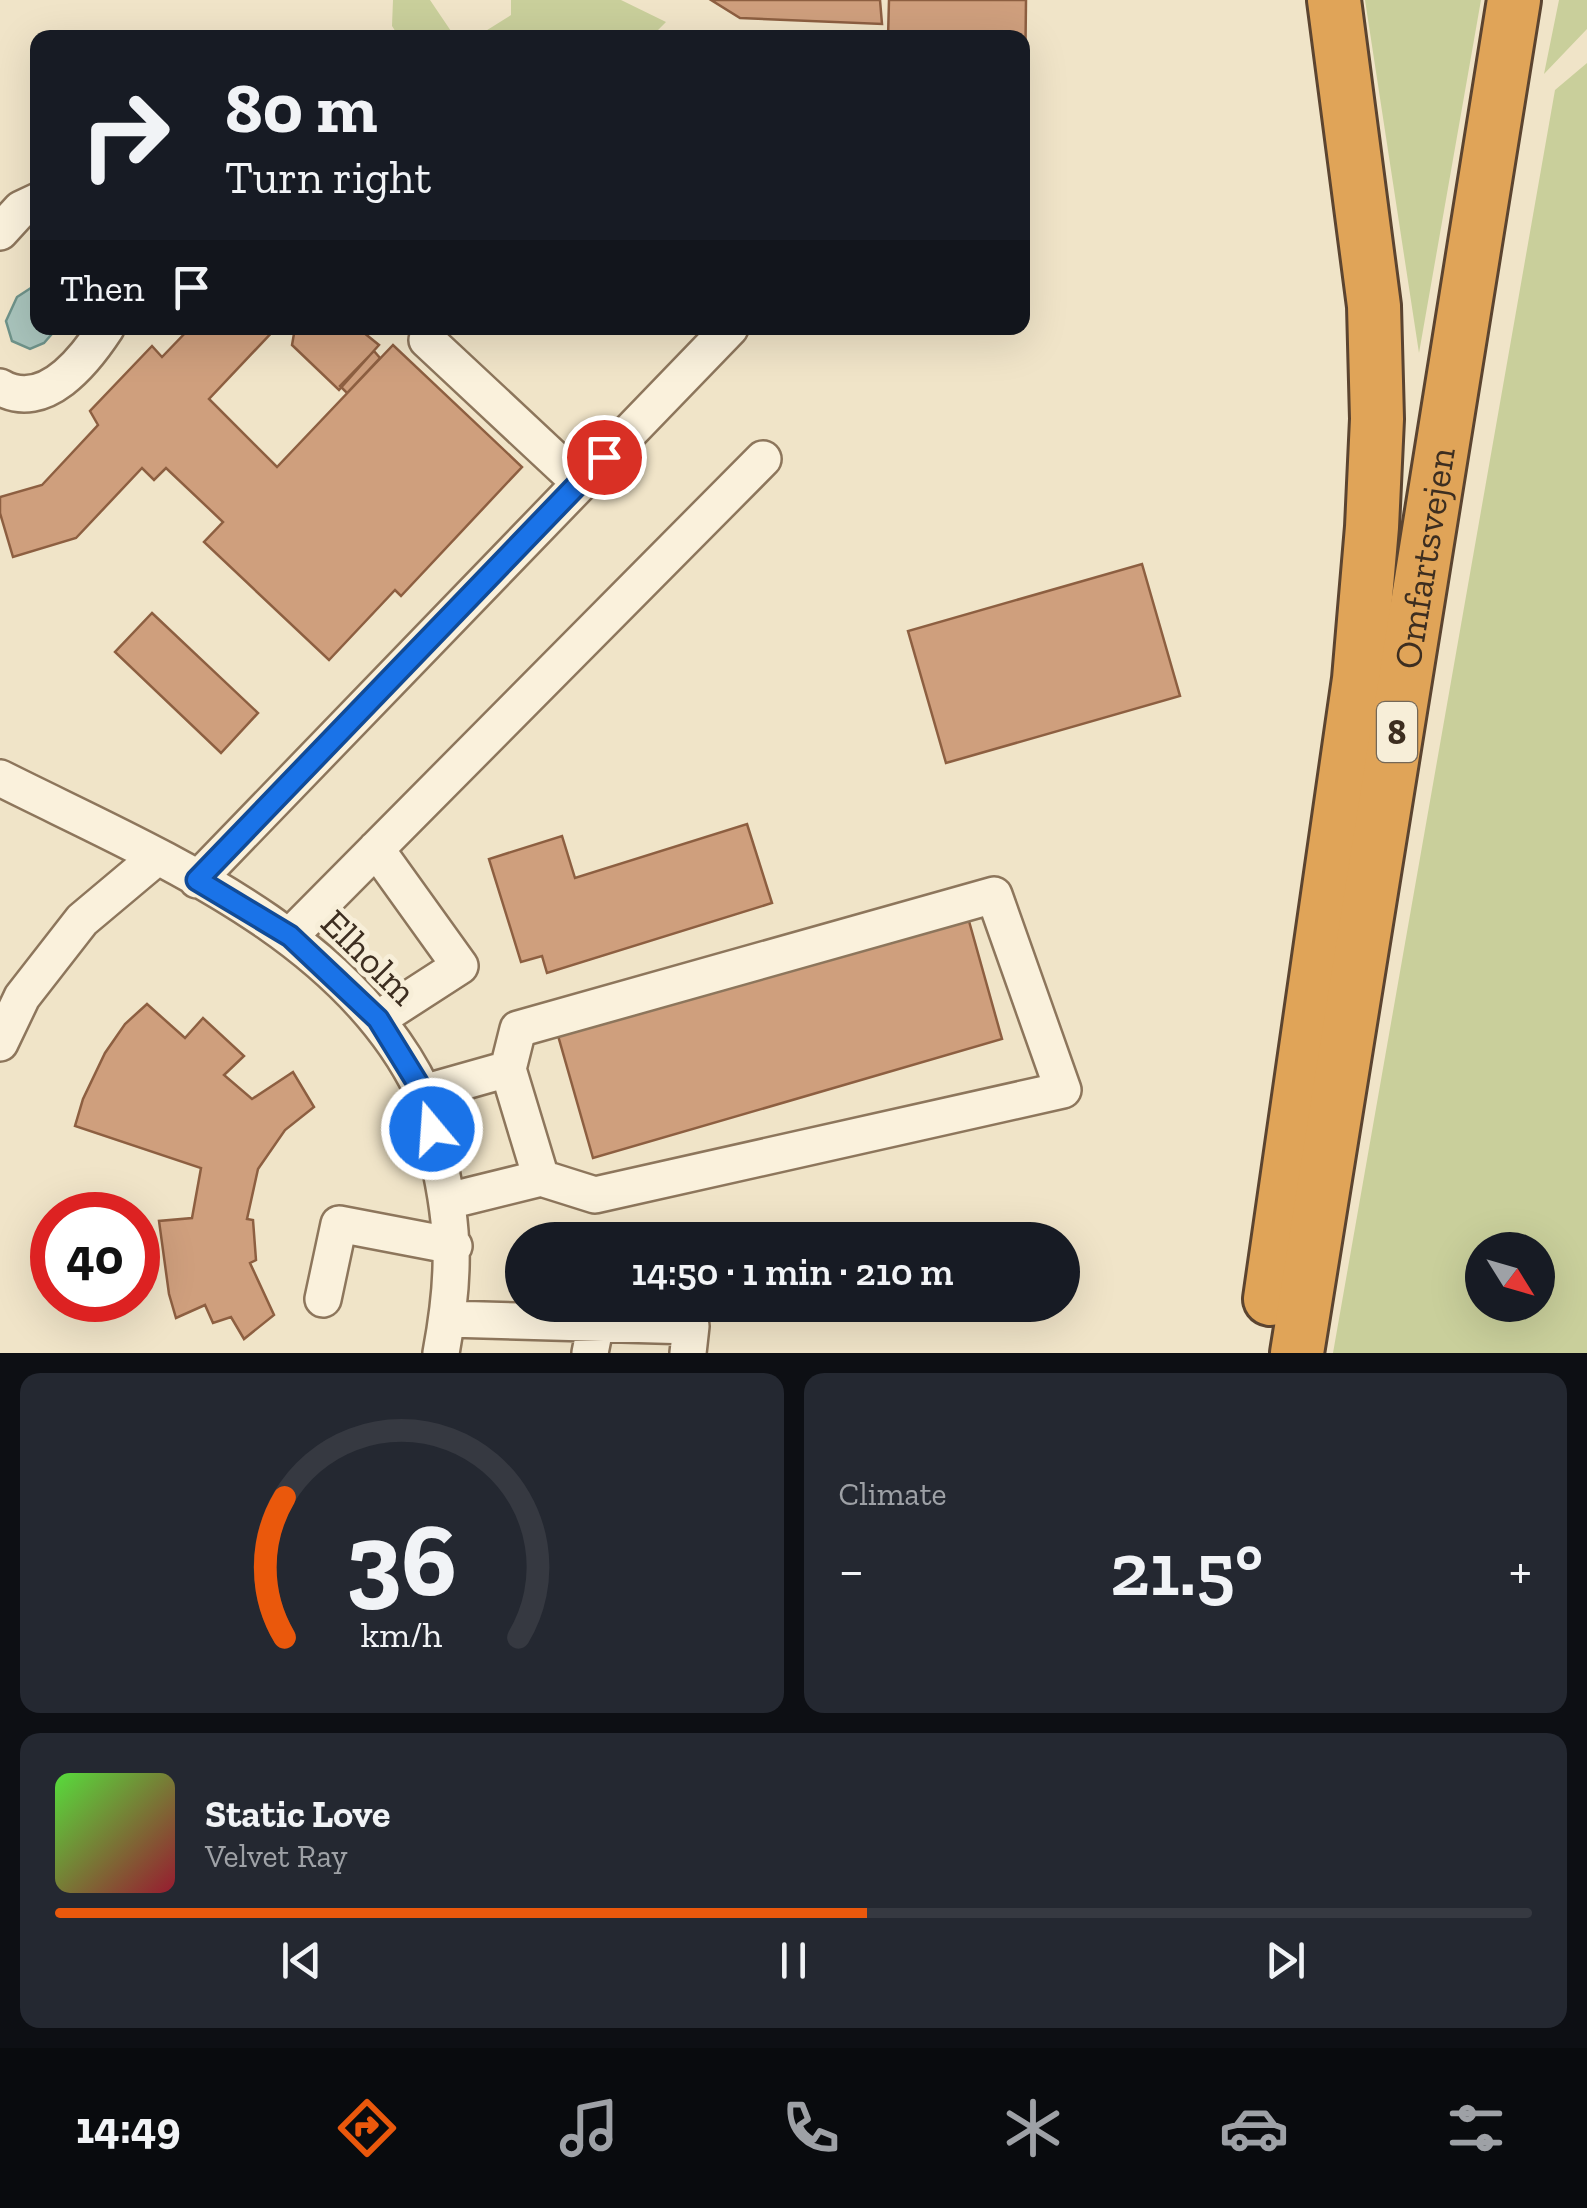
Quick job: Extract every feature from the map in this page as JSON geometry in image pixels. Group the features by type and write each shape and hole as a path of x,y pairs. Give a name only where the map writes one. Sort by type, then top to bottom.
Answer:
{"highway":[{"path":"1263,1353 1359,679 1372,526 1377,419 1374,306 1334,0"},
{"name":"Omfartsvejen","path":"1297,1353 1514,0"},
{"path":"1496,110 1526,0"}],"street":[{"path":"0,232 30,206"},
{"path":"0,387 10,393 28,394 52,386 74,370 101,335"},
{"path":"197,880 723,335"},
{"path":"427,340 580,483"},
{"path":"290,936 763,459"},
{"name":"Elholm","path":"0,778 157,857 290,936 378,1019 423,1092 448,1201 454,1246 444,1336"},
{"path":"376,850 460,966 378,1019"},
{"path":"0,1043 22,997 82,920 157,857"},
{"path":"448,1201 540,1178 595,1194 1063,1090 994,895 518,1030 508,1069 540,1178"},
{"path":"423,1092 508,1069"},
{"path":"323,1299 339,1224 454,1246"},
{"path":"444,1336 593,1338 691,1326 688,1353"}],"green space":[{"path":"393,0 430,0 450,30 395,30"},
{"path":"511,0 621,0 666,22 658,30 487,30 511,15"},
{"path":"1365,0 1481,0 1419,353"},
{"path":"1559,0 1587,0 1587,29 1544,74"},
{"path":"1587,63 1587,1353 1333,1353 1555,90"}],"water":[{"path":"30,289 30,335 51,335 30,349 12,341 6,321 17,297"}],"building":[{"path":"711,0 880,0 882,24 740,18"},
{"path":"889,0 1026,0 1026,30 888,30"},
{"path":"183,335 269,335 209,399 277,467 393,345 522,467 401,596 395,590 329,660 204,542 223,522 166,468 154,480 142,468 76,538 13,557 0,513 0,497 42,485 98,425 90,411 152,346 162,357"},
{"path":"294,335 367,335 379,345 339,390 292,345"},
{"path":"374,351 380,358 347,393 340,386"},
{"path":"1142,564 1180,696 946,763 908,631"},
{"path":"152,613 258,713 221,753 115,652"},
{"path":"747,824 772,903 547,973 542,956 521,962 489,859 562,836 575,878"},
{"path":"967,914 1002,1039 593,1158 557,1032"},
{"path":"147,1004 185,1038 203,1018 244,1056 224,1075 252,1099 293,1072 314,1107 285,1130 258,1169 247,1219 253,1220 256,1260 250,1263 274,1315 244,1339 231,1317 213,1323 205,1305 176,1318 169,1294 160,1221 192,1218 201,1168 75,1126 105,1053 125,1024"}],"route":[{"path":"432,1129 423,1092 378,1019 290,936 197,880 604,457"}]}
